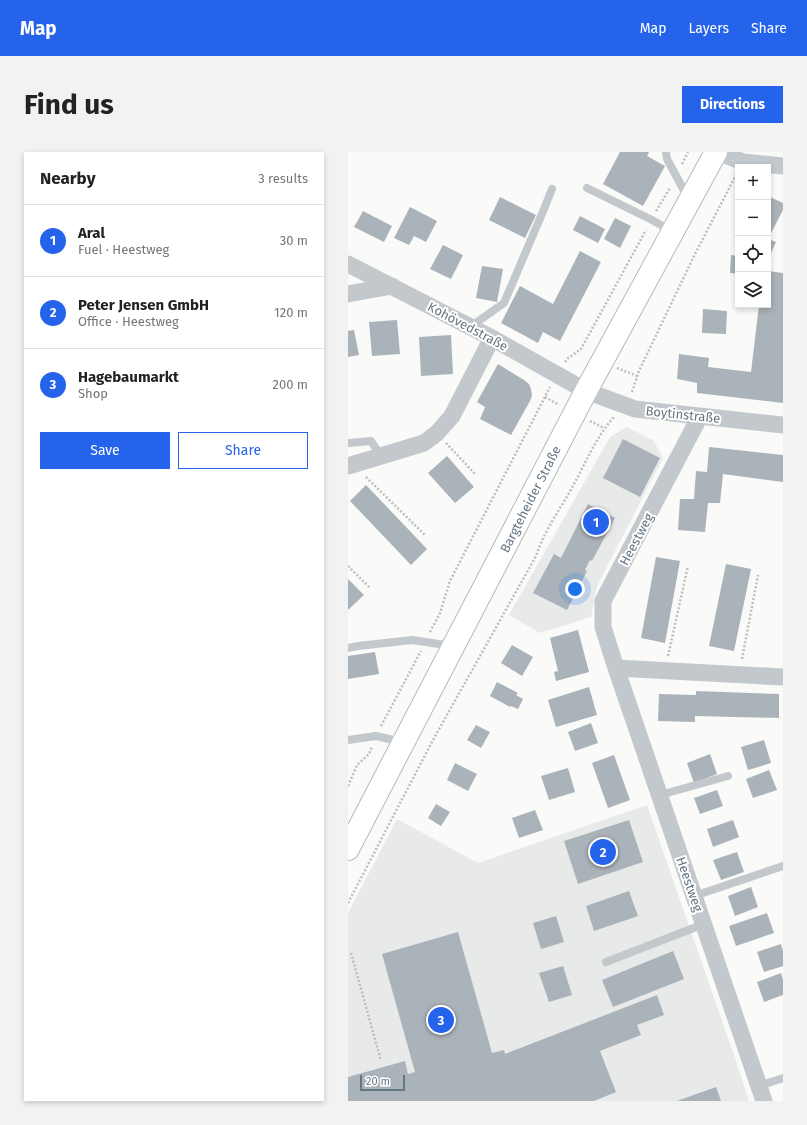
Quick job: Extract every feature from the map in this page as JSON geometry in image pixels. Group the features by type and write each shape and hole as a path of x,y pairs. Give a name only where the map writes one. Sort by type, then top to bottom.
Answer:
{"main road":[{"name":"Bargteheider Straße","path":"348,849 586,391 717,152"}],"street":[{"path":"717,152 743,162 783,166"},
{"name":"Kohövedstraße","path":"348,264 492,338 586,391"},
{"path":"348,294 392,286"},
{"path":"350,465 424,443 437,433 452,416 492,338"},
{"name":"Boytinstraße","path":"586,391 635,409 783,425"},
{"name":"Heestweg","path":"700,416 603,601 604,627 616,668 762,1093"},
{"path":"616,668 783,677"}],"lane":[{"path":"666,152 667,159 689,201"},
{"path":"587,188 673,232"},
{"path":"470,327 504,303 552,189"},
{"path":"348,443 371,441 381,456"},
{"path":"348,648 412,640 454,647"},
{"path":"348,740 376,736 404,743"},
{"path":"660,795 728,776"},
{"path":"694,896 783,866"},
{"path":"606,962 704,924"},
{"path":"762,1093 783,1078"}],"path":[{"path":"348,786 357,765 369,754 376,736 426,642 440,613 450,581 539,408 567,359 581,349 688,152"},
{"path":"348,903 433,740 536,556 540,543 604,428 625,405 634,389 639,371 694,256 735,177"},
{"path":"437,433 474,474"},
{"path":"350,465 425,536"},
{"path":"348,566 370,588"},
{"path":"665,670 688,566"},
{"path":"739,674 758,575"},
{"path":"351,953 381,1061"}],"shaded area":[{"path":"627,427 653,440 663,458 597,586 591,617 540,633 509,615 610,437"},
{"path":"647,805 749,1101 348,1101 348,913 397,819 478,863"}],"building":[{"path":"620,152 649,152 647,156 665,166 643,206 603,184"},
{"path":"500,197 536,215 525,238 489,220"},
{"path":"771,197 783,203 783,210 771,233"},
{"path":"410,207 437,221 426,242 414,236 409,245 394,238"},
{"path":"363,211 392,226 384,242 354,227"},
{"path":"580,216 605,229 598,243 573,230"},
{"path":"615,218 631,226 620,248 604,239"},
{"path":"771,240 776,242 771,253"},
{"path":"443,245 463,255 451,279 430,269"},
{"path":"580,251 601,262 560,341 543,332 538,343 501,323 520,286 553,304"},
{"path":"731,255 735,256 735,274 730,273"},
{"path":"482,266 503,269 497,302 476,298"},
{"path":"771,271 783,273 783,403 697,393 697,383 677,379 679,354 709,358 708,367 751,372 759,308 771,308"},
{"path":"703,309 727,311 726,334 702,333"},
{"path":"397,320 400,354 372,356 369,322"},
{"path":"354,330 359,355 348,357 348,331"},
{"path":"451,335 453,374 421,376 419,337"},
{"path":"498,364 524,380 529,384 531,389 532,396 530,401 511,435 480,419 485,407 477,402"},
{"path":"623,439 660,458 640,497 603,478"},
{"path":"709,447 783,455 783,482 723,474 720,503 708,503 705,532 678,530 680,499 694,499 696,471 707,472"},
{"path":"447,456 474,487 455,503 428,473"},
{"path":"366,485 427,549 411,565 350,501"},
{"path":"588,504 615,518 592,561 590,560 585,570 587,571 567,610 533,593 554,554 561,558"},
{"path":"656,557 680,561 665,643 641,638"},
{"path":"726,564 751,569 734,651 709,646"},
{"path":"348,579 364,595 348,610"},
{"path":"578,630 589,672 556,681 554,672 558,671 550,638"},
{"path":"512,645 533,657 522,676 501,663"},
{"path":"375,652 379,674 348,679 348,656"},
{"path":"497,682 518,693 516,695 523,699 518,709 511,706 510,707 490,696"},
{"path":"589,687 597,715 556,727 548,700"},
{"path":"696,691 779,694 779,718 695,716 695,722 658,721 659,694 696,695"},
{"path":"591,723 598,743 575,751 568,732"},
{"path":"476,725 490,732 481,748 467,740"},
{"path":"764,740 771,763 748,770 741,747"},
{"path":"710,754 717,774 694,783 687,763"},
{"path":"614,755 630,800 608,808 592,763"},
{"path":"455,763 477,774 468,791 447,780"},
{"path":"568,768 575,792 549,800 541,776"},
{"path":"769,770 777,790 753,798 746,779"},
{"path":"717,790 723,806 700,814 694,798"},
{"path":"436,804 450,812 441,826 428,818"},
{"path":"535,810 543,830 519,838 512,818"},
{"path":"629,820 643,862 578,884 564,841"},
{"path":"733,820 739,837 713,847 707,829"},
{"path":"737,852 744,872 721,880 713,860"},
{"path":"751,887 758,907 735,916 728,896"},
{"path":"629,891 638,916 594,931 586,906"},
{"path":"767,913 774,933 736,946 729,926"},
{"path":"556,916 564,942 541,949 533,923"},
{"path":"458,932 492,1053 504,1050 505,1054 657,995 664,1015 637,1025 641,1035 600,1051 616,1092 594,1101 348,1101 348,1077 405,1061 408,1074 415,1072 382,954"},
{"path":"781,944 783,951 783,966 764,972 757,952"},
{"path":"673,951 684,979 613,1007 602,980"},
{"path":"563,966 572,995 549,1002 539,973"},
{"path":"781,973 783,980 783,995 764,1002 757,982"},
{"path":"716,1087 721,1101 677,1101"}],"place":[{"name":"Aral","path":"596,522"},
{"name":"Peter Jensen GmbH","path":"603,852"},
{"name":"Hagebaumarkt","path":"441,1020"}]}
